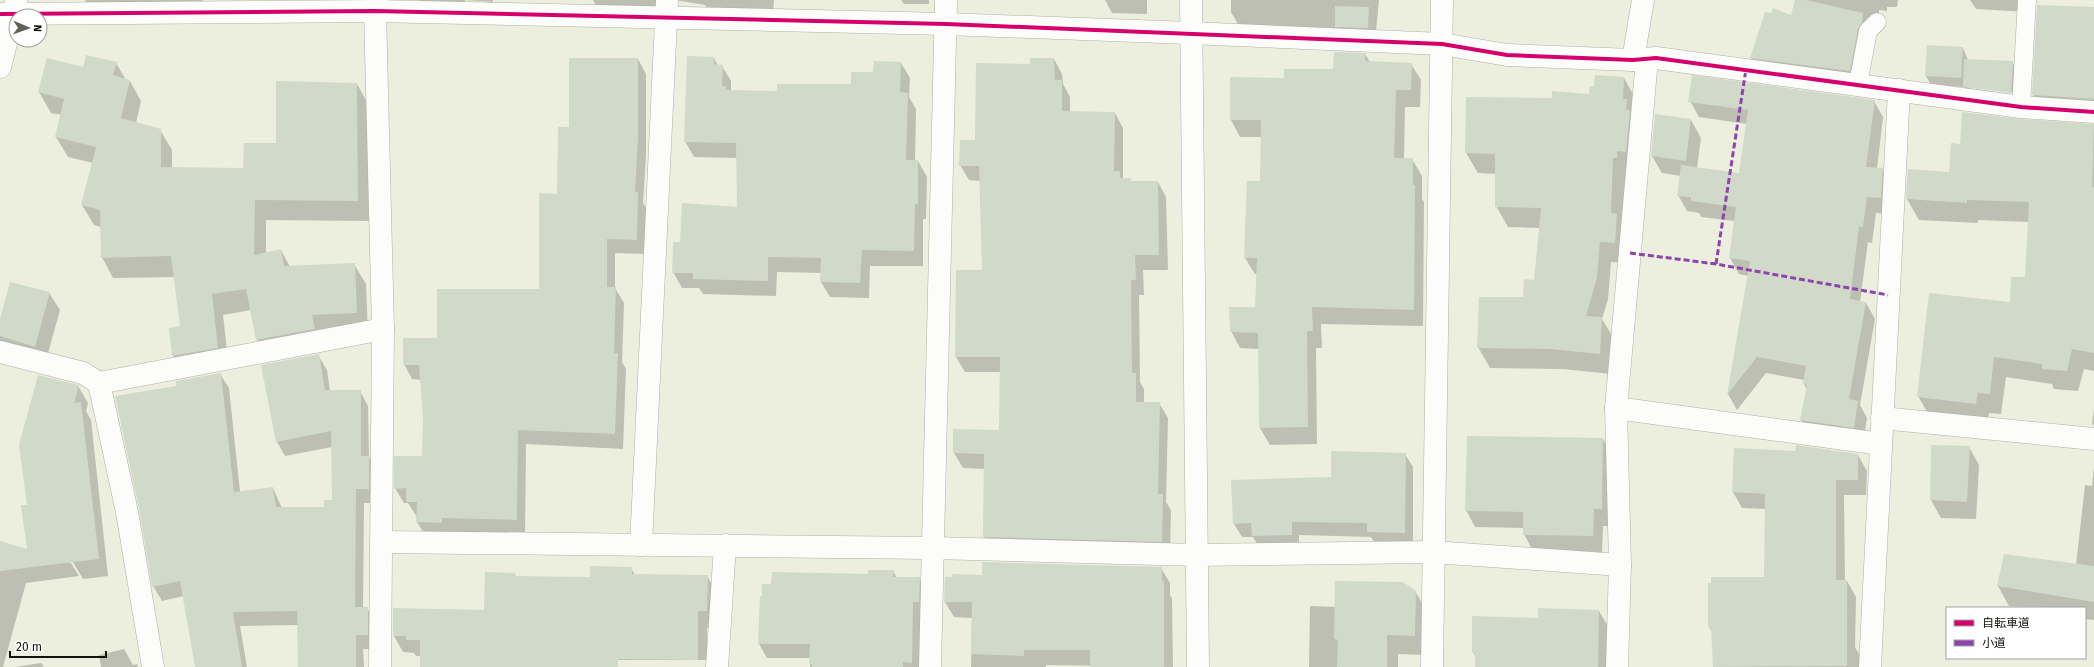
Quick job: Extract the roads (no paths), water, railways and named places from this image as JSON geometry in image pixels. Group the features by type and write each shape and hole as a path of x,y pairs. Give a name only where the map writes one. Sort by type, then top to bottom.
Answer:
{"street":[{"path":"930,667 946,0"},
{"path":"1191,0 1190,33 1198,667"},
{"path":"1432,667 1442,0"},
{"path":"1617,667 1620,565 1616,408 1643,0"},
{"path":"48,10 376,6 666,9 946,24 1442,44 1507,55 1640,59 1656,58 2020,107 2094,112"},
{"path":"376,6 383,329 380,667"},
{"path":"642,545 666,9"},
{"path":"0,67 8,21"},
{"path":"1870,667 1899,90"},
{"path":"0,352 83,373 99,383 383,329"},
{"path":"99,383 127,512 153,667"},
{"path":"1616,408 1881,444"},
{"path":"1882,418 2094,439"},
{"path":"382,542 933,548 1197,555 1433,552 1620,565"},
{"path":"717,667 725,545"}],"lane":[{"path":"2020,107 2027,0"},
{"path":"1858,84 1868,31 1877,22"}]}
